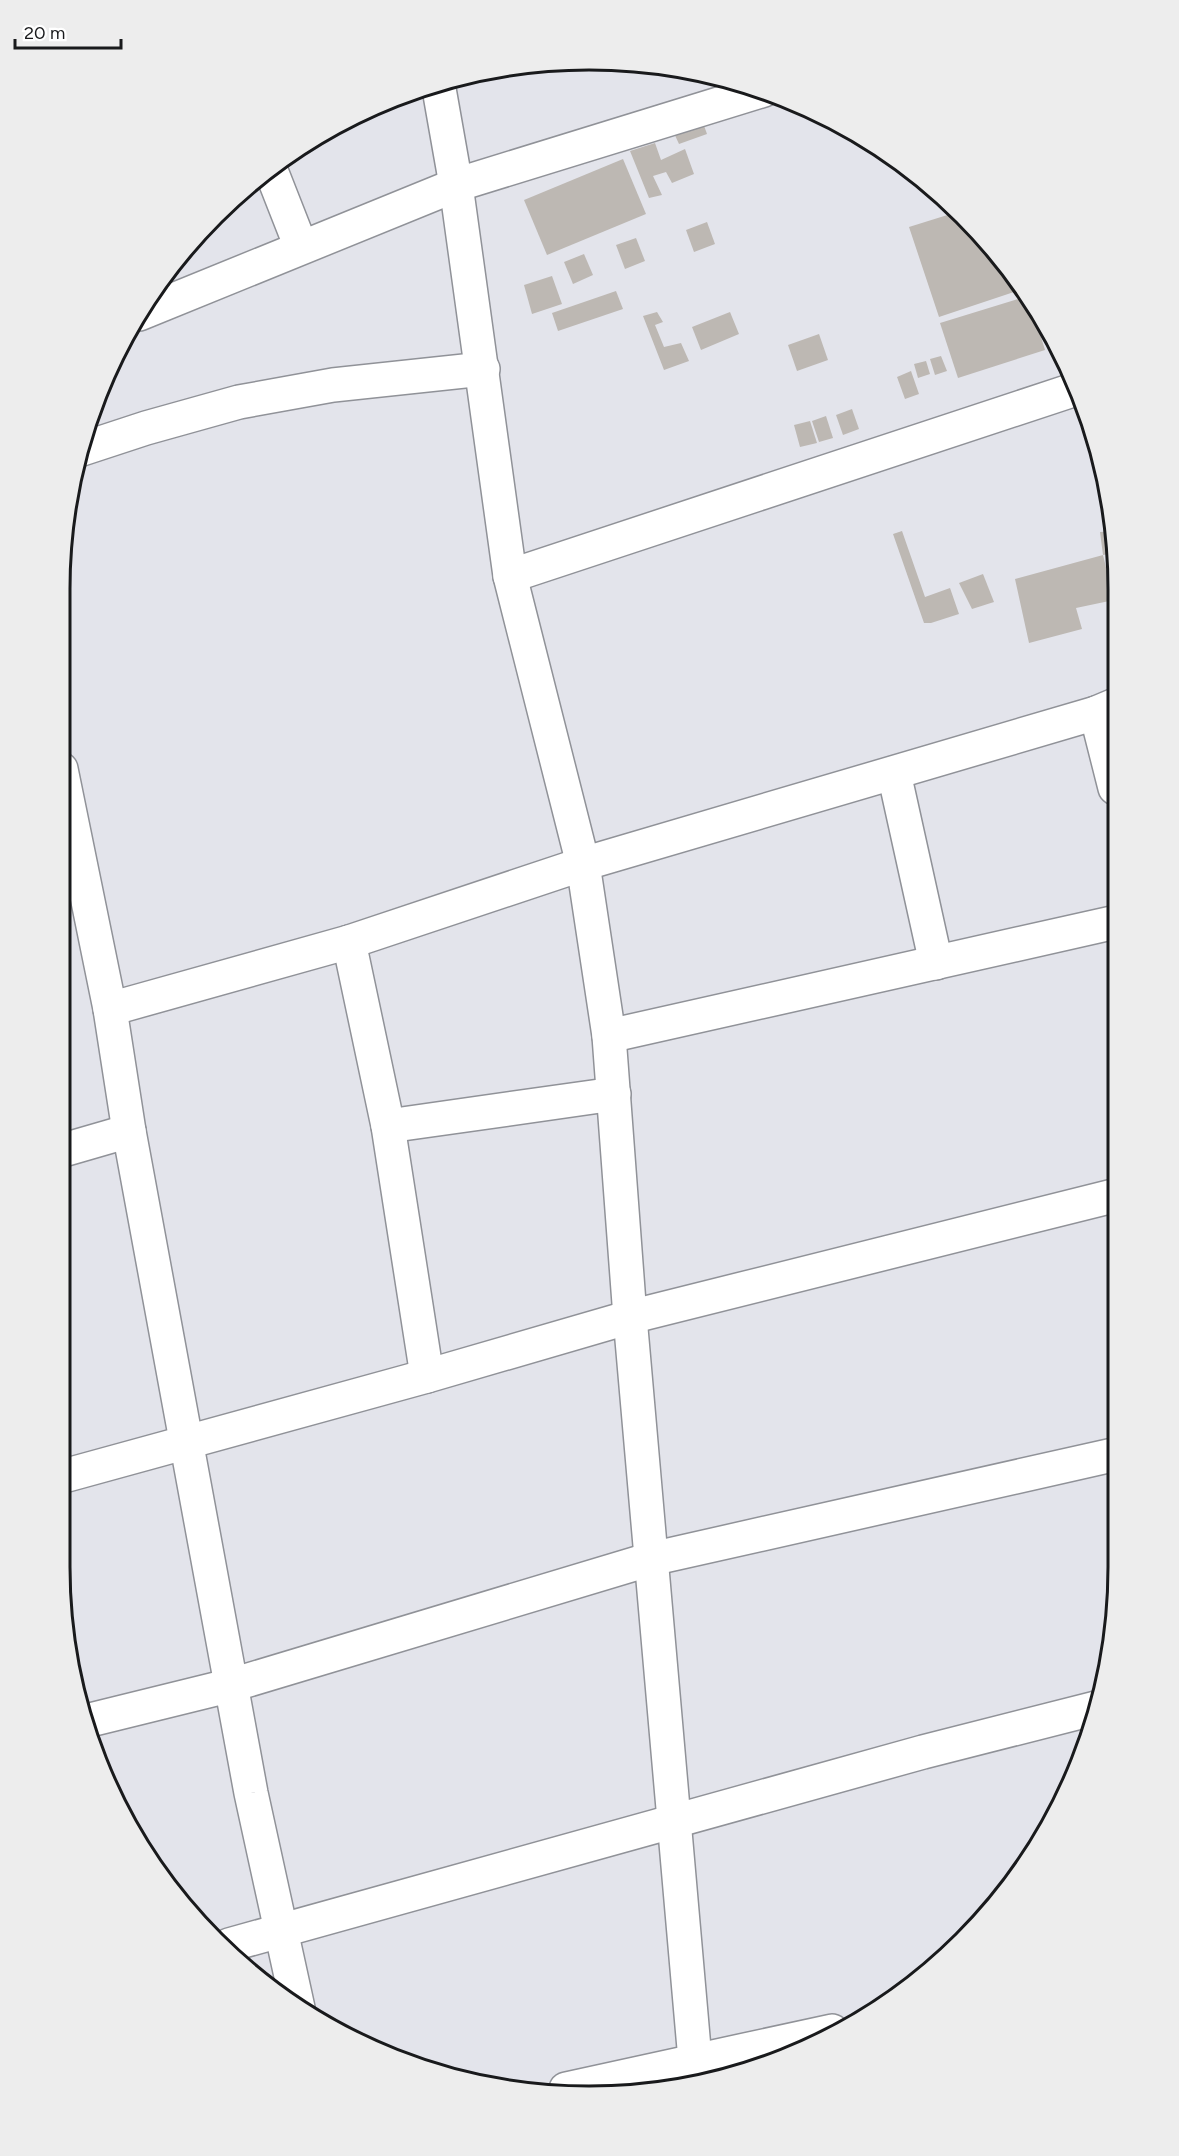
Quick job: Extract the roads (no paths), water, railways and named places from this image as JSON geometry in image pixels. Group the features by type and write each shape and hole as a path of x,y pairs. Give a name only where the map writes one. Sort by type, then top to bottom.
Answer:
{"street":[{"path":"440,93 456,184 483,369 510,576 583,864 609,1036 630,1317 696,2060"},
{"path":"154,308 456,184 747,95"},
{"path":"274,178 301,247"},
{"path":"91,446 239,402 333,385 483,369"},
{"path":"510,576 1069,391"},
{"path":"110,1009 349,942 583,864 1106,709 1108,727"},
{"path":"894,772 936,963"},
{"path":"70,857 110,1009 129,1131 251,1793 294,1993"},
{"path":"609,1036 1108,924"},
{"path":"349,942 388,1126 427,1376"},
{"path":"388,1126 614,1094"},
{"path":"70,1148 129,1131"},
{"path":"70,1475 630,1317 1108,1197"},
{"path":"94,1719 232,1686 651,1559 1108,1456"},
{"path":"234,1944 923,1752 1088,1710"},
{"path":"582,2086 812,2035"}]}
